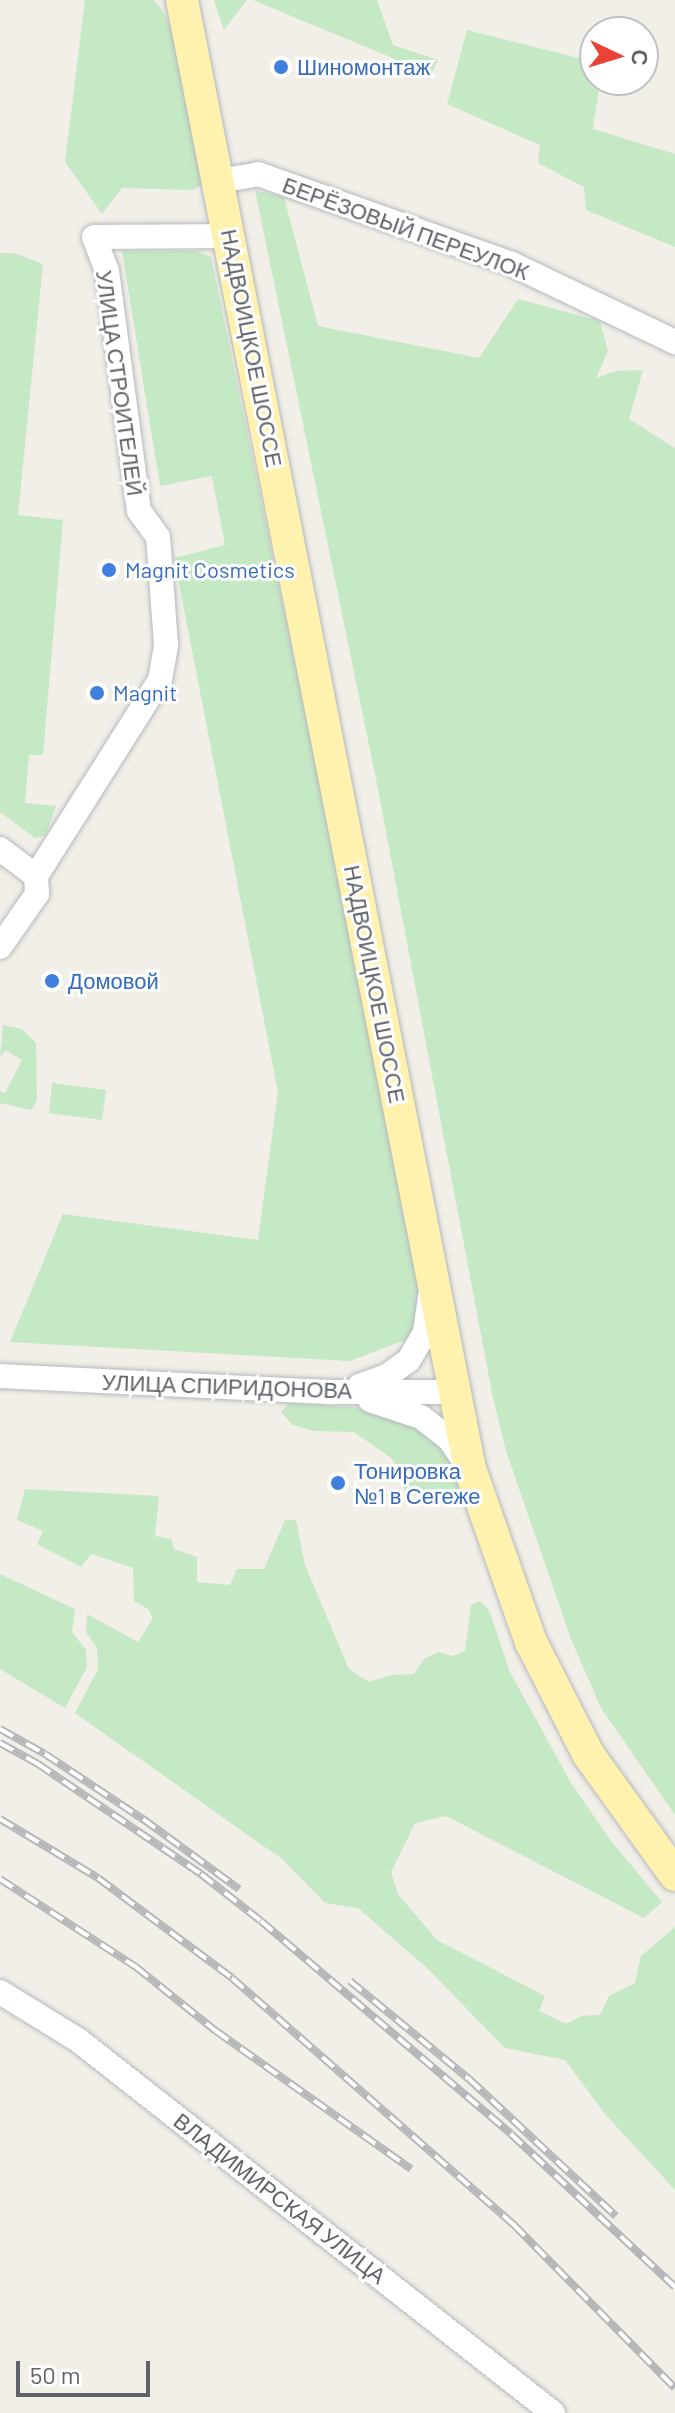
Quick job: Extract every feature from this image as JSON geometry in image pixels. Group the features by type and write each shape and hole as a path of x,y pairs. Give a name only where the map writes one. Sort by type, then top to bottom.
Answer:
{"main road":[{"path":"182,0 194,50"},
{"path":"189,0 194,50"},
{"name":"НАДВОИЦКОЕ ШОССЕ","path":"194,50 470,1469 531,1642 588,1754 675,1875"}],"street":[{"name":"БЕРЁЗОВЫЙ ПЕРЕУЛОК","path":"220,181 258,174 512,264 675,342"},
{"name":"УЛИЦА СТРОИТЕЛЕЙ","path":"0,947 37,894 36,876 160,680 166,645 158,537 139,511 107,271 94,237 230,236"},
{"path":"0,849 36,876"},
{"path":"333,1392 387,1376 417,1348 429,1317 429,1261"},
{"name":"УЛИЦА СПИРИДОНОВА","path":"0,1376 333,1392 453,1392"},
{"path":"333,1392 379,1402 421,1417 450,1440 470,1469"},
{"name":"ВЛАДИМИРСКАЯ УЛИЦА","path":"0,1992 78,2040 553,2413"}],"green space":[{"path":"85,0 154,0 164,13 178,44 204,184 192,190 122,188 102,214 65,162"},
{"path":"214,0 247,0 224,30"},
{"path":"253,0 377,0 393,45 438,60 431,74"},
{"path":"467,30 579,58 579,96 598,96 593,129 675,154 675,247 586,210 584,187 538,163 540,145 447,104"},
{"path":"255,190 284,197 318,326 479,358 518,299 600,321 608,351 596,378 616,371 643,370 629,419 675,448 675,1815 601,1708 571,1639 506,1451 493,1398 377,784"},
{"path":"122,251 196,251 211,257 417,1255 418,1312 410,1338 350,1361 10,1342 63,1214 258,1240 278,1092 174,558 225,545 212,476 160,486"},
{"path":"0,253 14,253 43,264 18,515 63,520 43,755 29,755 25,803 56,806 46,835 35,838 0,812"},
{"path":"3,1025 22,1029 36,1043 37,1101 31,1110 0,1103 0,1091 5,1093 22,1060 5,1050 0,1058"},
{"path":"52,1083 106,1090 102,1120 49,1113"},
{"path":"289,1403 374,1409 433,1435 461,1477 459,1489 413,1494 404,1489 404,1474 391,1458 354,1432 314,1431 293,1425 281,1412"},
{"path":"25,1489 159,1496 155,1536 171,1539 174,1549 197,1557 197,1582 230,1585 237,1569 264,1569 285,1520 296,1520 305,1565 349,1669 369,1682 391,1675 414,1674 424,1659 438,1652 453,1656 465,1651 471,1605 480,1601 489,1610 510,1672 571,1783 611,1841 662,1902 644,1918 446,1816 415,1823 391,1872 398,1894 437,1940 545,1996 539,2011 566,2024 581,2016 600,2015 609,1996 635,1983 641,1956 675,1927 675,2190 605,2114 565,2060 505,2048 428,1969 358,1908 325,1903 282,1859 75,1713 98,1669 97,1648 86,1632 87,1614 138,1642 153,1618 148,1609 134,1601 133,1568 91,1554 81,1567 37,1544 43,1531 17,1520"},
{"path":"0,1574 75,1609 72,1632 86,1650 87,1667 65,1708 0,1669"}],"railway":[{"path":"0,1729 45,1754 143,1819 239,1889"},
{"path":"0,1743 38,1764 201,1874 261,1921 511,2134 675,2287"},
{"path":"0,1819 98,1878 232,1978 514,2225 675,2388"},
{"path":"0,1879 136,1967 216,2031 411,2169"},
{"path":"350,1981 469,2079 616,2216"}],"place":[{"name":"Шиномонтаж","path":"281,67"},
{"name":"Magnit Cosmetics","path":"109,570"},
{"name":"Magnit","path":"97,693"},
{"name":"Домовой","path":"52,981"},
{"name":"Тонировка №1 в Сегеже","path":"338,1483"}]}
